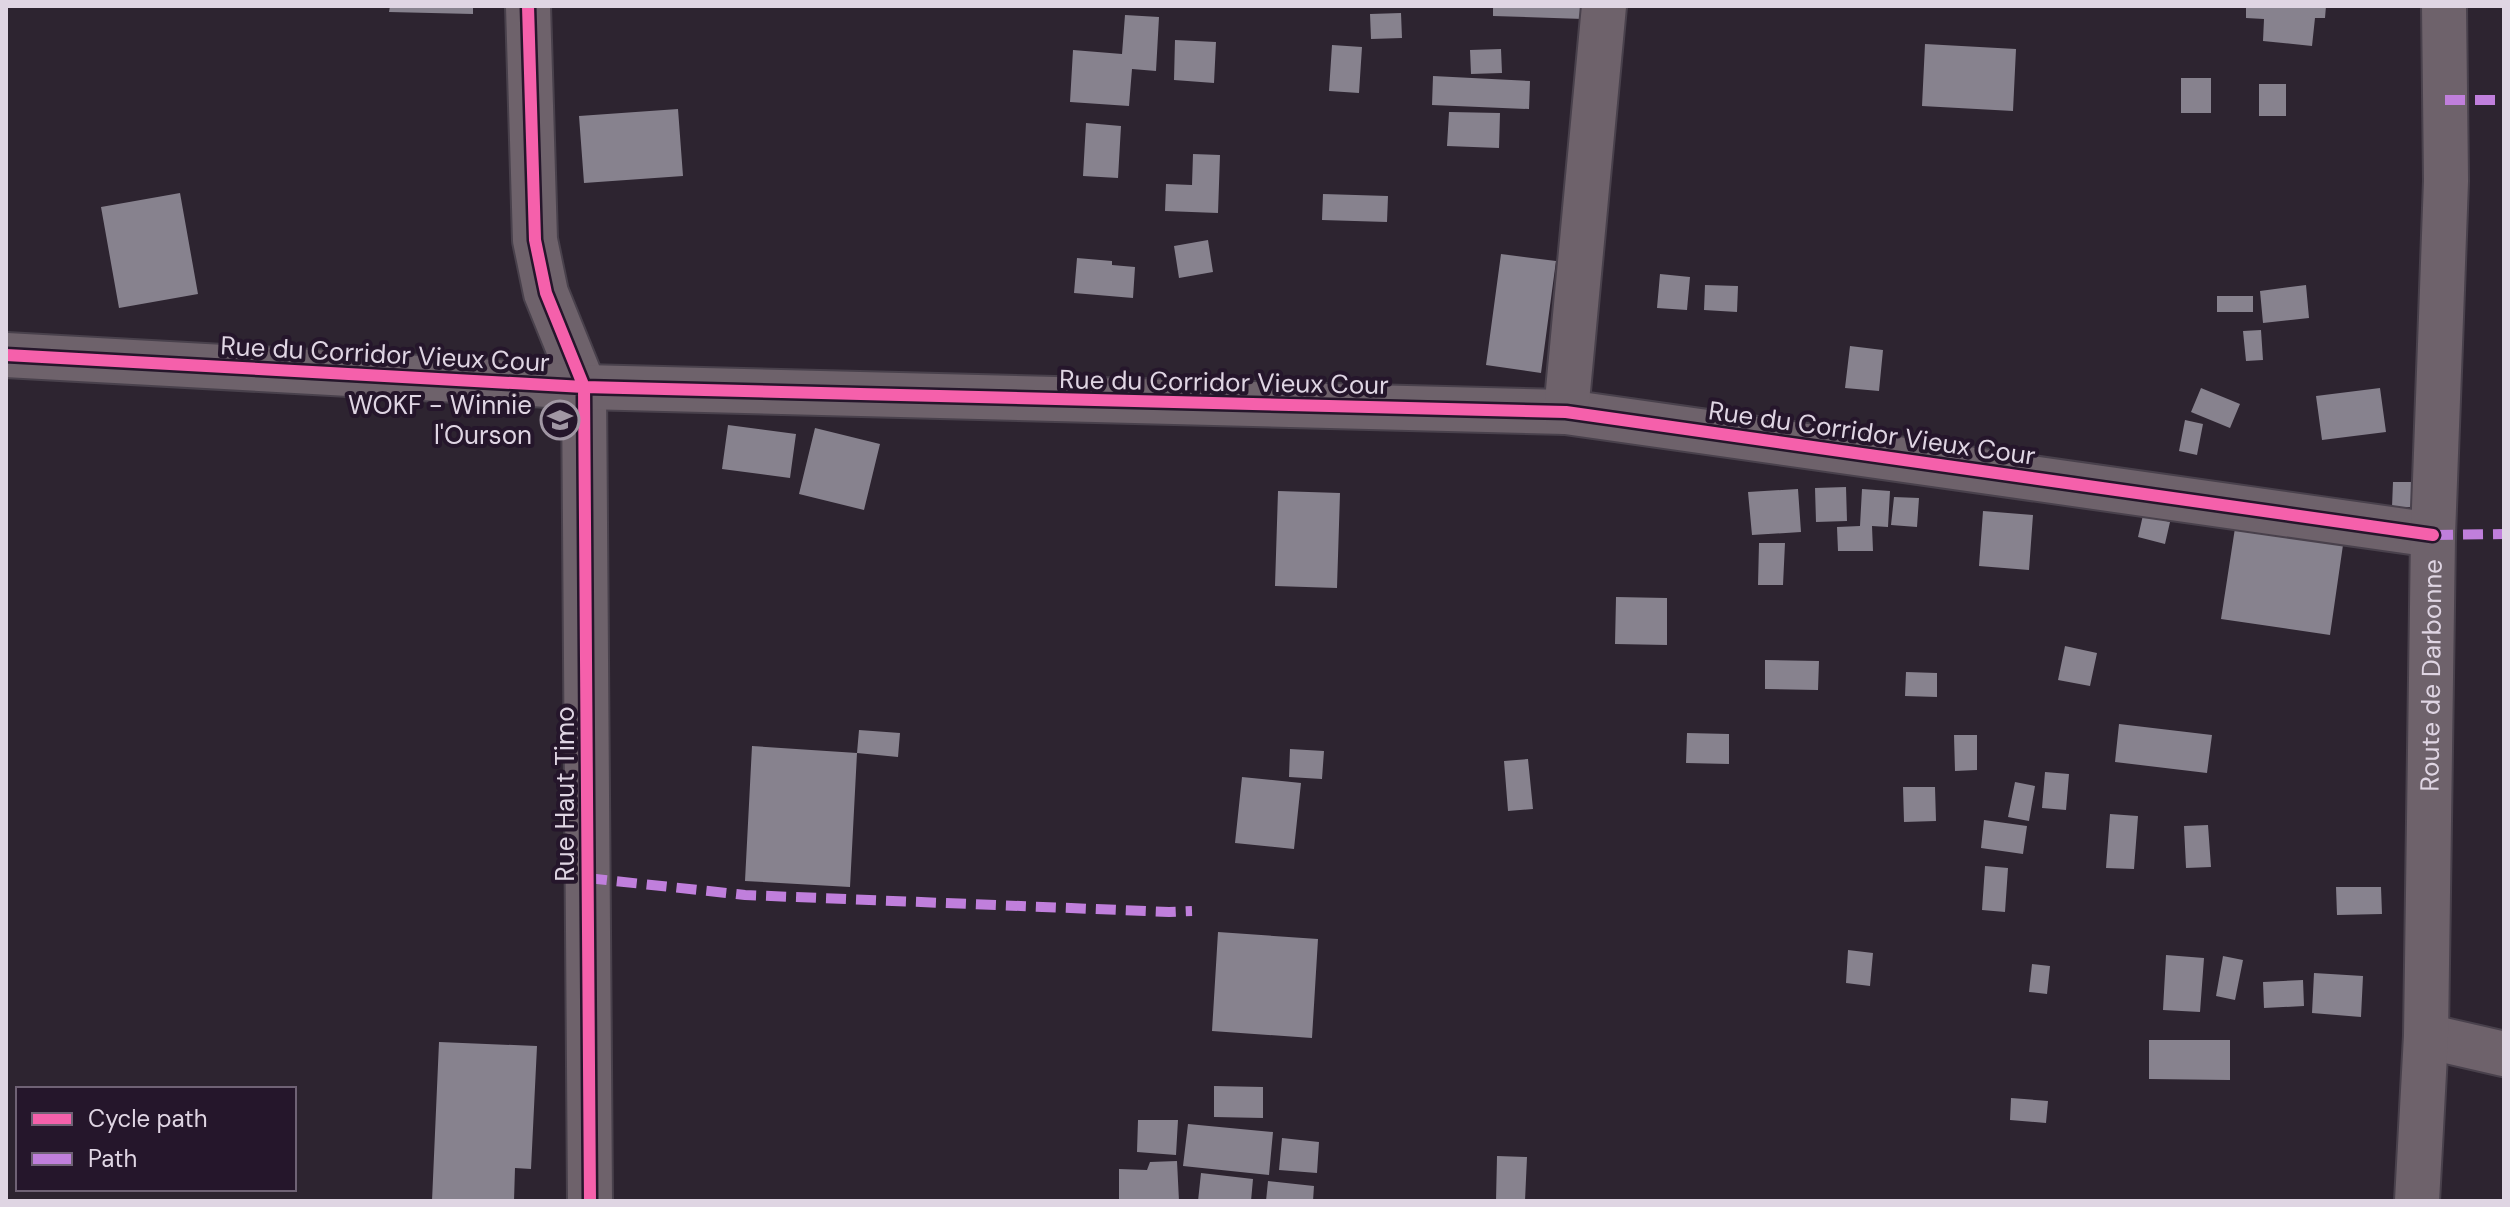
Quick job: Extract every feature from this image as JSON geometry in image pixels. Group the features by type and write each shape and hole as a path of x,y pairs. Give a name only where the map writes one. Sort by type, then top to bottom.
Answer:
{"street":[{"path":"528,6 535,240 546,293 584,387"},
{"path":"1566,412 1604,6"},
{"name":"Route de Darbonne","path":"2417,1201 2426,1036 2433,535 2446,181 2444,6"},
{"name":"Rue du Corridor Vieux Cour","path":"6,355 584,387 1566,412 2433,535"},
{"name":"Rue Haut Timo","path":"584,387 590,1201"},
{"path":"2426,1036 2504,1054"}],"building":[{"path":"390,6 473,6 473,14 389,12"},
{"path":"1493,6 1583,6 1583,19 1493,16"},
{"path":"2246,6 2326,6 2325,18 2315,18 2312,46 2263,41 2264,19 2246,18"},
{"path":"1401,13 1402,38 1371,39 1370,14"},
{"path":"1125,15 1159,17 1156,71 1132,69 1129,106 1070,102 1073,50 1122,54"},
{"path":"1175,40 1216,42 1214,83 1174,80"},
{"path":"1925,44 2016,49 2013,111 1922,106"},
{"path":"1332,45 1362,47 1359,93 1329,91"},
{"path":"1501,49 1502,73 1471,74 1470,50"},
{"path":"1433,76 1530,81 1529,109 1432,105"},
{"path":"2181,78 2211,78 2211,113 2181,113"},
{"path":"2259,84 2286,84 2286,116 2259,116"},
{"path":"678,109 683,176 584,183 579,116"},
{"path":"1449,112 1500,113 1499,148 1447,146"},
{"path":"1086,123 1121,126 1118,178 1083,176"},
{"path":"1193,154 1220,155 1218,213 1165,211 1166,184 1192,185"},
{"path":"180,193 198,294 119,308 101,207"},
{"path":"1323,194 1388,196 1387,222 1322,220"},
{"path":"1208,240 1213,272 1179,278 1174,246"},
{"path":"1501,254 1556,261 1541,373 1486,365"},
{"path":"1077,258 1112,261 1112,265 1135,267 1133,298 1074,293"},
{"path":"1660,274 1690,277 1687,310 1657,308"},
{"path":"1705,285 1738,286 1737,312 1704,310"},
{"path":"2306,285 2309,318 2263,323 2260,291"},
{"path":"2217,296 2253,296 2253,312 2217,312"},
{"path":"2261,330 2263,360 2246,361 2243,331"},
{"path":"1850,346 1883,350 1879,391 1845,388"},
{"path":"2201,388 2240,404 2230,428 2191,412"},
{"path":"2380,388 2386,432 2322,440 2316,396"},
{"path":"2185,420 2203,424 2197,455 2179,451"},
{"path":"728,425 796,434 790,478 722,469"},
{"path":"815,428 880,444 864,510 799,494"},
{"path":"2393,482 2416,482 2416,507 2392,507"},
{"path":"1846,487 1847,521 1816,522 1815,488"},
{"path":"1798,489 1801,532 1752,535 1748,492"},
{"path":"1862,489 1890,491 1888,527 1872,526 1873,551 1838,551 1837,527 1860,526"},
{"path":"1278,491 1340,493 1337,588 1275,586"},
{"path":"1894,497 1919,498 1917,527 1891,525"},
{"path":"1983,511 2033,515 2029,570 1979,566"},
{"path":"2143,515 2170,522 2165,544 2138,537"},
{"path":"2235,528 2343,545 2330,635 2221,619"},
{"path":"1759,543 1785,543 1783,585 1758,585"},
{"path":"1616,597 1667,598 1667,645 1615,644"},
{"path":"2065,646 2097,653 2090,686 2058,680"},
{"path":"1765,660 1819,661 1818,690 1765,689"},
{"path":"1906,672 1937,673 1937,697 1905,696"},
{"path":"2119,724 2212,735 2207,773 2115,762"},
{"path":"859,730 900,733 898,757 857,753"},
{"path":"1687,733 1729,734 1729,764 1686,763"},
{"path":"1954,735 1977,735 1977,770 1955,771"},
{"path":"752,746 857,753 850,887 745,881"},
{"path":"1290,749 1324,751 1322,779 1289,777"},
{"path":"1528,759 1533,809 1508,811 1504,761"},
{"path":"2045,772 2069,774 2066,810 2042,808"},
{"path":"1242,777 1301,783 1294,849 1235,843"},
{"path":"2015,782 2035,786 2029,821 2008,817"},
{"path":"1903,787 1935,787 1936,821 1904,822"},
{"path":"2110,814 2138,816 2134,869 2106,868"},
{"path":"1984,820 2027,826 2023,854 1981,848"},
{"path":"2208,825 2211,867 2186,868 2184,826"},
{"path":"1985,866 2008,868 2005,912 1982,910"},
{"path":"2336,887 2381,887 2382,914 2337,915"},
{"path":"1218,932 1318,939 1312,1038 1212,1031"},
{"path":"1848,950 1873,953 1870,986 1846,983"},
{"path":"2166,955 2204,958 2200,1012 2163,1010"},
{"path":"2223,956 2243,960 2235,1000 2216,996"},
{"path":"2032,964 2050,966 2047,994 2029,992"},
{"path":"2314,973 2363,976 2361,1017 2312,1013"},
{"path":"2303,980 2304,1006 2264,1008 2263,982"},
{"path":"2149,1040 2230,1040 2230,1080 2149,1079"},
{"path":"439,1042 537,1046 531,1169 515,1168 514,1201 432,1201"},
{"path":"1214,1086 1263,1087 1263,1118 1214,1117"},
{"path":"2011,1098 2048,1101 2046,1123 2010,1120"},
{"path":"1138,1120 1178,1120 1176,1155 1137,1152"},
{"path":"1188,1124 1273,1132 1269,1175 1183,1166"},
{"path":"1282,1138 1319,1142 1317,1173 1279,1170"},
{"path":"1497,1156 1527,1157 1525,1201 1496,1201"},
{"path":"1177,1161 1179,1201 1119,1201 1119,1169 1147,1170 1150,1162"},
{"path":"1201,1173 1253,1179 1251,1201 1198,1201"},
{"path":"1268,1181 1314,1186 1313,1201 1266,1201"}],"marked path":[{"path":"2445,100 2504,100"},
{"path":"2433,535 2504,534"},
{"path":"587,878 745,895 1192,911"}],"cycle path":[{"path":"528,6 535,240 546,293 584,387 590,1201"},
{"path":"6,355 584,387 1566,412 2433,535"}],"place":[{"name":"WOKF - Winnie l'Ourson","path":"560,420"}]}
